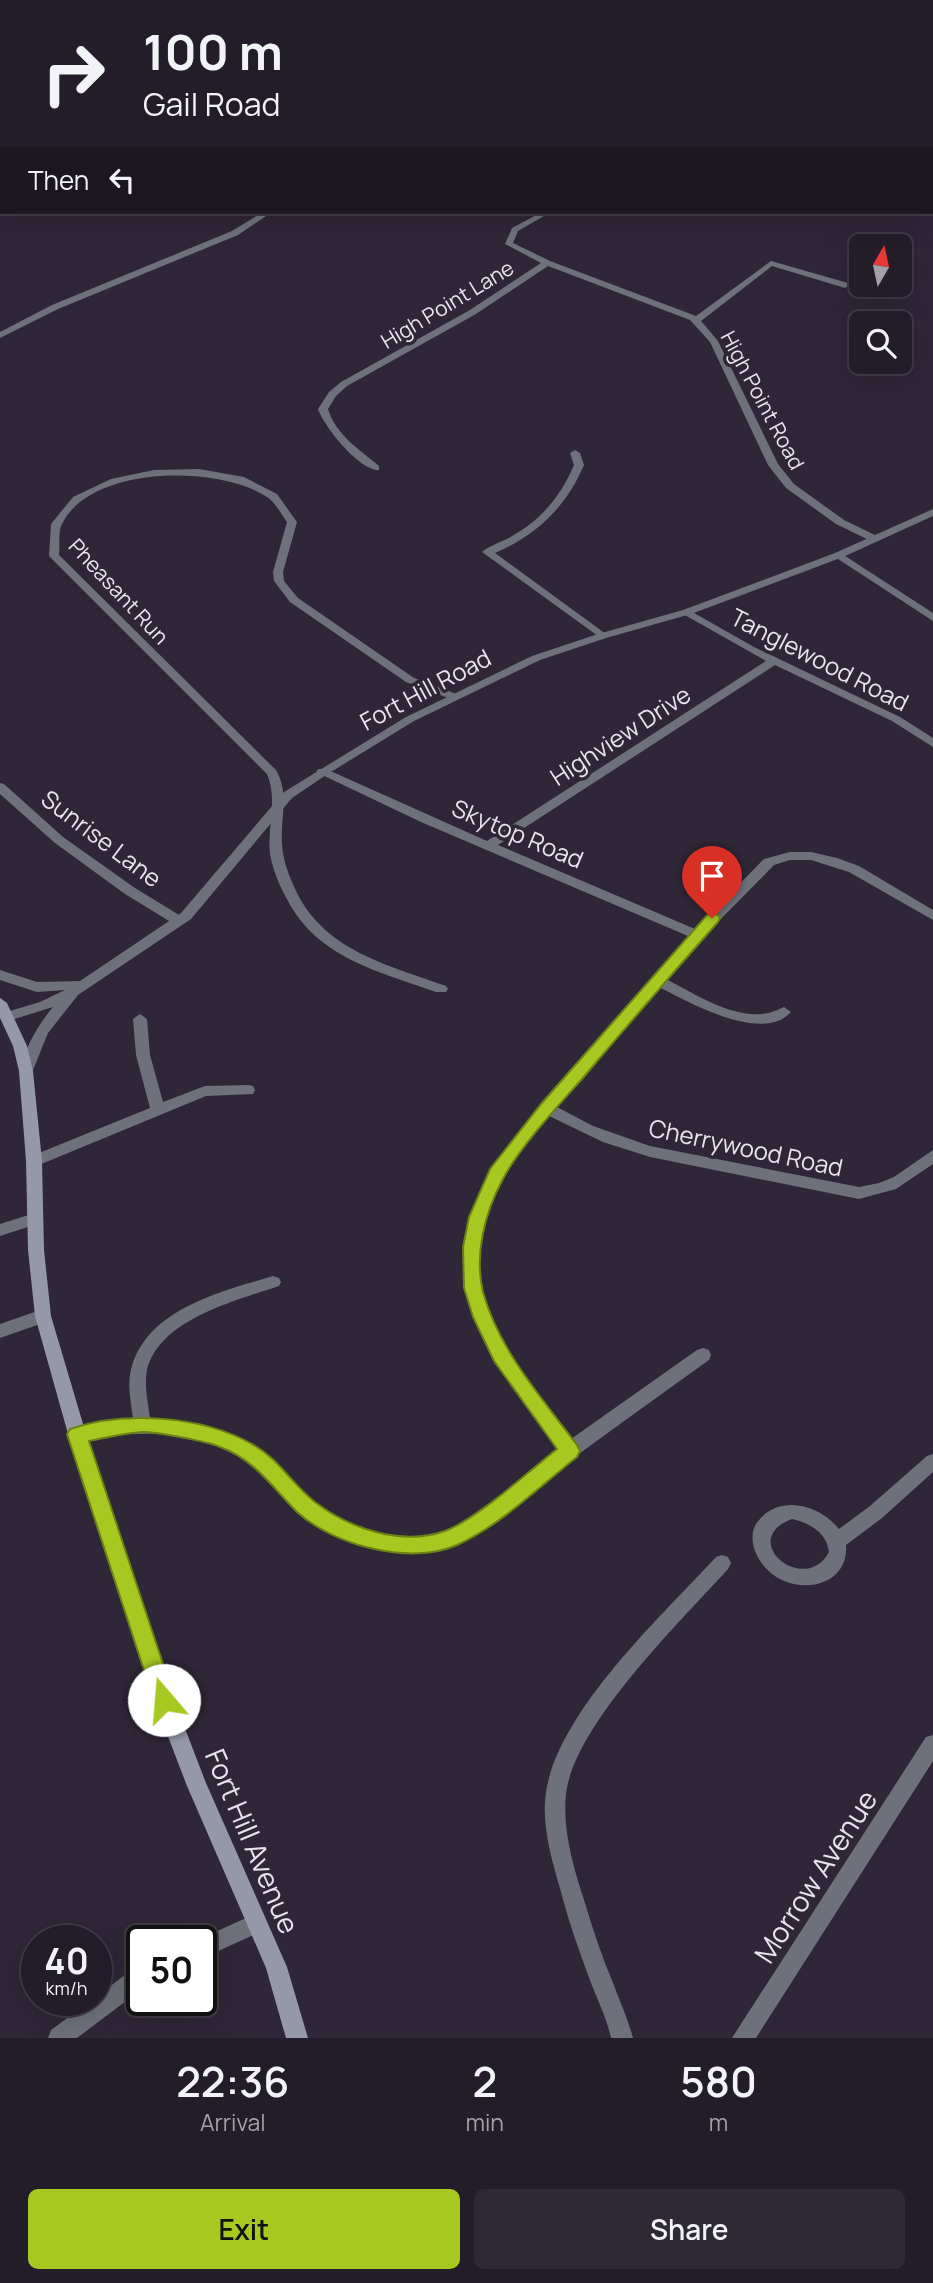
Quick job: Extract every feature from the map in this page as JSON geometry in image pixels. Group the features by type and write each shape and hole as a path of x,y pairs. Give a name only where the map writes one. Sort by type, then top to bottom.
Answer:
{"main road":[{"name":"Fort Hill Avenue","path":"0,1003 8,1016 26,1071 43,1316 77,1434 164,1700 197,1786 276,1967 297,2038"}],"street":[{"path":"0,335 55,307 235,233 265,214"},
{"name":"High Point Road","path":"543,214 515,230 509,244 547,263 672,309 696,321 713,341 773,465 790,486 840,522 875,539"},
{"name":"High Point Lane","path":"376,468 334,433 325,419 323,410 332,394 473,312 547,263"},
{"path":"696,321 771,263 845,285"},
{"path":"575,453 579,465 576,475 551,512 527,533 486,552 602,636"},
{"name":"Pheasant Run","path":"279,806 278,784 272,773 54,556 51,534 57,520 81,496 121,480 158,472 206,474 239,479 270,492 281,501 292,522 278,572 279,581 294,600 410,680 455,697"},
{"name":"Fort Hill Road","path":"8,1016 45,1005 76,990 179,921 211,889 288,795 410,719 536,658 687,612 839,555 933,512"},
{"path":"839,555 933,618"},
{"name":"Tanglewood Road","path":"687,612 775,660 896,719 933,743"},
{"name":"Highview Drive","path":"489,845 775,660"},
{"name":"Skytop Road","path":"322,772 697,935"},
{"name":"Sunrise Lane","path":"0,787 59,840 130,891 179,921"},
{"path":"279,806 275,836 276,858 299,911 311,926 324,938 354,954 441,989"},
{"path":"570,1451 500,1355 482,1317 473,1288 471,1247 485,1195 496,1174 547,1108 657,980 769,862 781,856 796,854 831,859 933,916"},
{"path":"0,975 37,987 88,981"},
{"path":"657,980 700,1002 754,1020 776,1018 784,1013"},
{"path":"26,1071 31,1048 43,1028 76,990"},
{"path":"140,1019 143,1055 158,1112"},
{"path":"34,1161 205,1091 248,1090"},
{"name":"Cherrywood Road","path":"547,1108 576,1127 605,1139 651,1152 859,1193 883,1191 933,1156"},
{"path":"0,1230 35,1219"},
{"path":"142,1424 137,1386 139,1368 146,1350 180,1317 234,1294 273,1282"},
{"path":"0,1331 43,1316"},
{"path":"77,1434 142,1424 222,1438 247,1451 268,1467 306,1507 334,1525 386,1544 418,1545 449,1539 475,1525 570,1451 703,1355"},
{"path":"836,1542 933,1461"},
{"path":"622,2038 582,1929 566,1875 557,1825 556,1791 562,1768 586,1722 618,1679 722,1563"},
{"name":"Morrow Avenue","path":"743,2038 933,1744"},
{"path":"217,1941 257,1923"},
{"path":"60,2038 126,1988"}],"route":[{"path":"164,1700 77,1434 142,1424 222,1438 247,1451 268,1467 306,1507 334,1525 386,1544 418,1545 449,1539 475,1525 570,1451 500,1355 482,1317 473,1288 471,1247 477,1217 496,1174 547,1108 712,918"}]}
